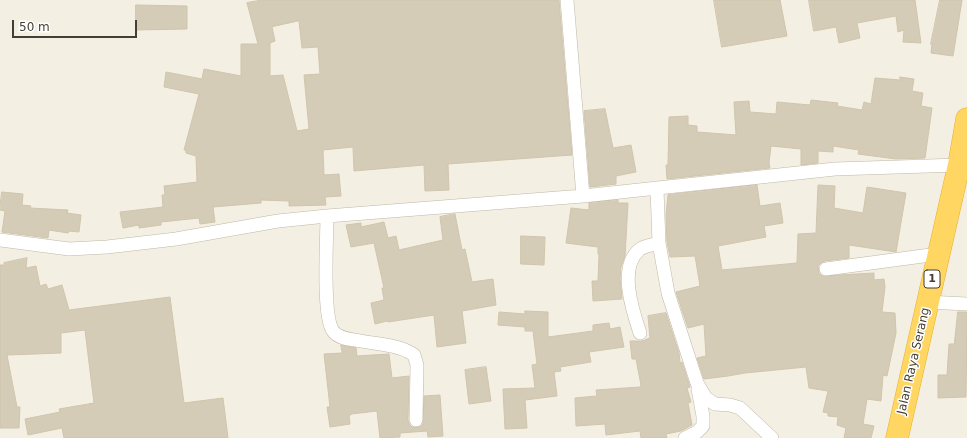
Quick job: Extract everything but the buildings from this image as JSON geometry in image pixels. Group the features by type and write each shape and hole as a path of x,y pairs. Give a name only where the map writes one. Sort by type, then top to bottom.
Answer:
{"highway":[{"name":"Jalan Raya Serang","path":"897,438 959,166 967,119"}],"street":[{"path":"567,0 583,196"},
{"path":"0,240 69,249 107,247 176,239 278,221 327,216 583,196 835,170 959,166"},
{"path":"657,189 659,243 668,293 697,383 703,416 703,426 697,432 685,438"},
{"path":"327,216 326,302 328,318 333,331 342,338 402,349 414,355 417,365 416,420"},
{"path":"640,333 631,305 628,278 630,264 633,256 640,249 659,243"},
{"path":"826,269 938,254"},
{"path":"927,302 967,304"},
{"path":"697,383 706,398 715,404 730,405 740,408 772,438"}]}
